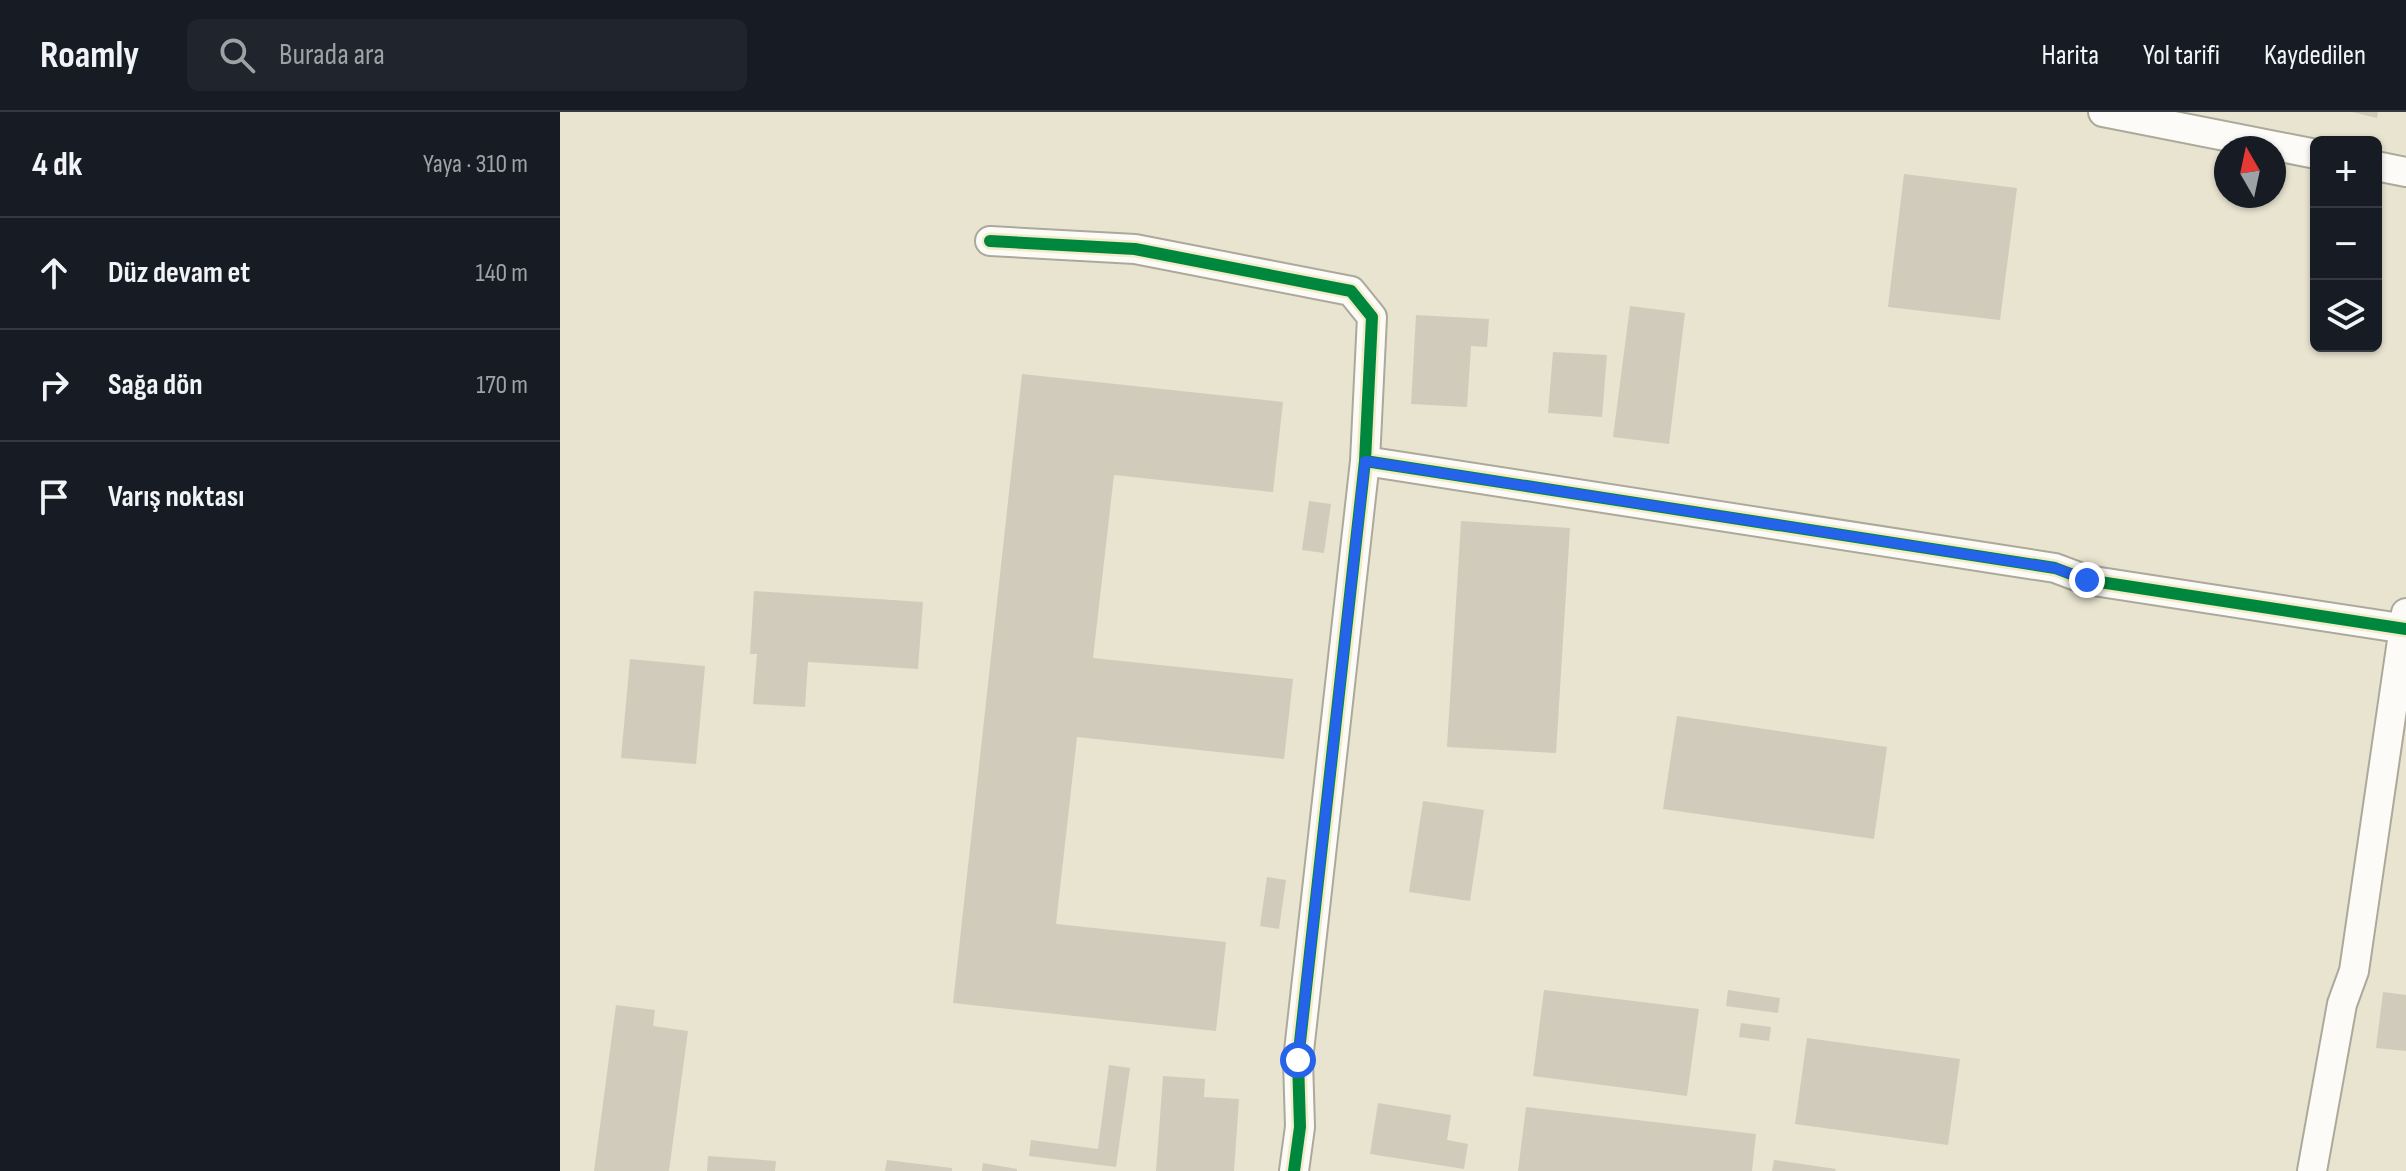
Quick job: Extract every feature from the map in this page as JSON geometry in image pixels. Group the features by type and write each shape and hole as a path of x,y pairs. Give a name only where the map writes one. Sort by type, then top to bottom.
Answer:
{"street":[{"path":"2103,112 2188,120 2310,152"},
{"path":"2382,167 2406,172"},
{"path":"990,241 1135,249 1351,291 1372,317 1365,461 1298,1060 1300,1127 1294,1171"},
{"path":"1365,461 2055,568 2087,580 2405,623 2354,971 2342,1004 2312,1171"}],"building":[{"path":"2352,112 2378,112 2377,118"},
{"path":"1904,174 2017,188 2000,320 1888,307"},
{"path":"1630,306 1685,313 1669,444 1613,437"},
{"path":"1416,315 1489,319 1487,347 1471,346 1467,407 1411,404"},
{"path":"1553,352 1607,355 1602,417 1548,413"},
{"path":"1022,374 1283,402 1273,492 1114,475 1093,658 1293,679 1284,759 1077,737 1056,924 1226,942 1216,1031 953,1003"},
{"path":"1309,501 1331,504 1324,553 1302,550"},
{"path":"1461,521 1570,528 1556,753 1447,747"},
{"path":"754,591 923,602 918,669 808,662 805,707 753,704 757,654 750,654"},
{"path":"630,659 705,666 696,764 621,758"},
{"path":"1677,716 1887,747 1874,839 1663,809"},
{"path":"1423,801 1484,810 1470,901 1409,892"},
{"path":"1267,877 1286,880 1279,929 1260,926"},
{"path":"1544,990 1699,1009 1687,1096 1533,1076"},
{"path":"1728,990 1780,998 1778,1013 1726,1006"},
{"path":"2383,992 2406,995 2406,1051 2376,1048"},
{"path":"616,1005 655,1010 653,1026 688,1031 669,1171 594,1171"},
{"path":"1741,1023 1771,1027 1769,1041 1739,1037"},
{"path":"1807,1038 1960,1059 1948,1145 1795,1124"},
{"path":"1109,1065 1130,1068 1116,1167 1029,1156 1031,1140 1098,1149"},
{"path":"1163,1076 1205,1079 1204,1097 1239,1099 1234,1171 1156,1171"},
{"path":"1378,1103 1451,1115 1447,1140 1468,1144 1464,1169 1370,1154"},
{"path":"1526,1107 1756,1134 1752,1171 1518,1171"},
{"path":"708,1156 776,1161 775,1171 707,1171"},
{"path":"887,1160 952,1168 952,1171 885,1171"},
{"path":"1774,1160 1836,1169 1772,1171"},
{"path":"983,1163 1017,1169 1017,1171 982,1171"}],"cycle path":[{"path":"990,241 1135,249 1351,291 1372,317 1365,461 1298,1060 1300,1127 1294,1171"},
{"path":"1365,461 2055,568 2087,580 2406,629"}],"route":[{"path":"1298,1060 1365,461 2055,568 2087,580"}]}
